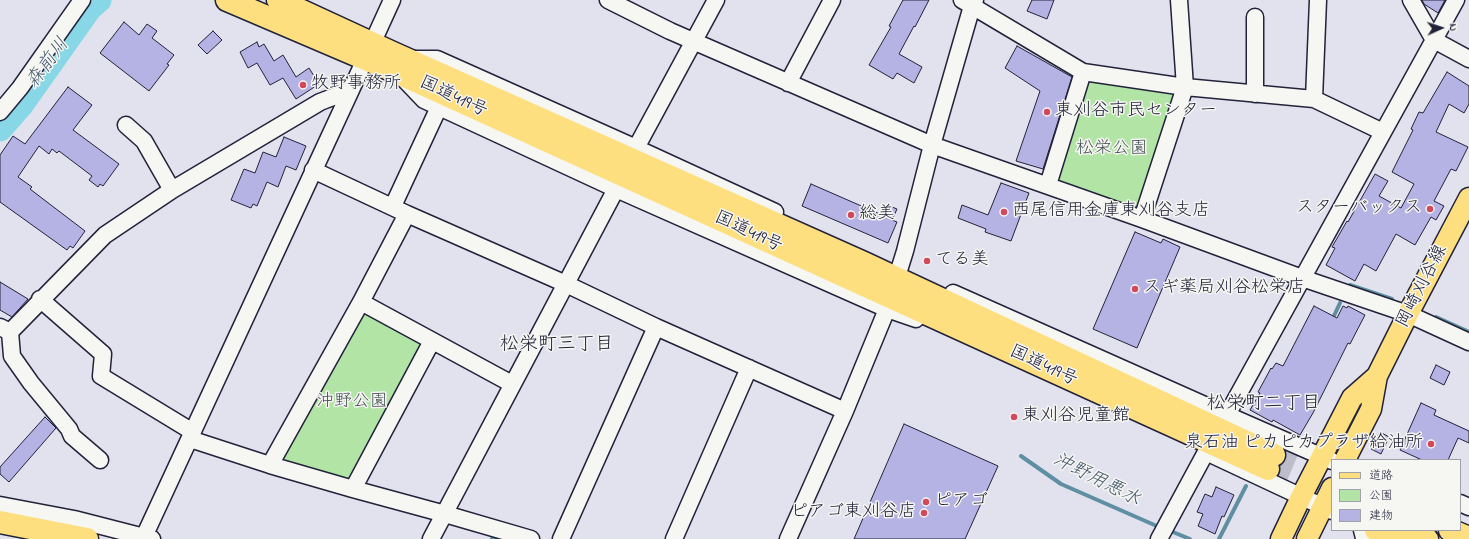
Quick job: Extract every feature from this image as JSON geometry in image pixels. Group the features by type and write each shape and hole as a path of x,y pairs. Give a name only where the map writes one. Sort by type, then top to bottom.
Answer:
{"highway":[{"name":"国道419号","path":"227,0 368,51 402,66 894,288 1271,462"},
{"name":"国道419号","path":"278,0 368,51"},
{"path":"0,522 87,539"},
{"path":"1378,531 1396,539"},
{"path":"1408,531 1427,539"},
{"path":"1452,531 1469,538"}],"main road":[{"name":"岡崎刈谷線","path":"1346,459 1371,409 1378,376 1408,314 1469,198"},
{"name":"岡崎刈谷線","path":"1281,539 1301,497 1327,459 1352,398 1378,376"},
{"path":"1307,539 1328,509 1331,493"}],"street":[{"path":"0,112 20,88 82,0"},
{"path":"0,505 74,519 146,538 392,0"},
{"path":"608,0 670,31 932,145 1048,185 1302,278 1408,314 1469,342"},
{"path":"636,148 716,0"},
{"path":"788,83 832,0"},
{"path":"1142,219 1185,87 1179,0"},
{"path":"1314,99 1318,0"},
{"path":"1410,0 1434,40 1469,59"},
{"path":"1227,415 1456,0"},
{"path":"788,539 845,411 894,288 970,2 1083,72 1185,87 1314,99 1383,132"},
{"path":"1255,17 1255,94"},
{"path":"1327,459 1267,434 1227,415 894,288 616,189 424,100 402,66 437,59 636,148 894,288 908,316 987,350 1015,366 1328,509"},
{"path":"1048,185 1083,72"},
{"path":"100,460 72,436 69,429 31,383 12,356 5,330 40,299 105,235 172,190 320,102 352,90"},
{"path":"393,206 439,107"},
{"path":"126,126 144,141 172,190"},
{"path":"313,170 566,284 656,327 845,411"},
{"path":"431,539 616,189"},
{"path":"270,465 361,302 408,214"},
{"path":"40,299 103,354 101,376 192,435 270,465 531,539"},
{"path":"361,302 512,384"},
{"path":"561,539 656,327"},
{"path":"353,489 432,341"},
{"path":"674,539 749,368"},
{"path":"1160,539 1206,452"},
{"path":"1362,531 1364,538 1367,539"}],"green space":[{"name":"松栄公園","path":"1089,80 1177,91 1139,212 1056,181"},
{"name":"沖野公園","path":"366,312 420,342 421,348 352,478 344,481 285,464 284,457 360,314"}],"building":[{"path":"903,0 929,0 899,54 922,67 914,83 897,73 893,79 869,65 891,27 889,26"},
{"path":"1032,0 1054,0 1047,19 1027,11"},
{"path":"1422,0 1445,0 1438,13 1424,4"},
{"path":"124,22 139,35 147,24 157,31 152,38 174,55 167,64 169,65 149,91 100,53"},
{"path":"213,31 222,40 207,54 198,45"},
{"path":"257,42 259,47 264,44 274,61 283,55 296,77 309,68 319,84 296,99 283,78 270,85 257,63 248,68 240,52"},
{"path":"1017,46 1072,77 1043,169 1016,161 1040,91 1005,68"},
{"path":"1447,72 1469,86 1469,104 1464,113 1449,104 1436,132 1468,147 1456,171 1451,169 1434,201 1444,206 1436,220 1431,217 1415,245 1396,234 1376,271 1364,264 1355,281 1326,265 1335,248 1332,247 1375,174 1388,181 1379,196 1401,208 1414,184 1392,172 1413,130 1411,129 1419,112 1423,113"},
{"path":"68,87 92,105 73,130 119,164 103,186 100,184 98,187 89,180 92,176 59,151 57,153 52,149 49,154 39,146 18,177 32,187 30,189 85,231 73,248 70,246 67,250 0,202 0,155 13,136 25,144"},
{"path":"284,137 306,146 296,170 286,166 278,187 267,182 257,206 253,204 251,208 231,200 244,169 255,173 263,152 276,157"},
{"path":"1001,183 1029,193 1011,241 985,232 986,229 958,218 962,205 988,215"},
{"path":"811,184 882,215 887,205 897,209 892,220 897,222 888,243 802,206"},
{"path":"1135,232 1161,243 1163,239 1180,247 1137,348 1093,329"},
{"path":"0,282 28,299 12,317 0,310"},
{"path":"1314,306 1337,318 1343,306 1347,308 1348,306 1365,315 1350,344 1348,343 1313,413 1300,435 1273,420 1272,422 1250,410 1260,393 1258,392 1271,368 1272,369 1276,363 1283,366"},
{"path":"1436,365 1450,372 1444,385 1430,378"},
{"path":"1421,403 1436,410 1434,415 1469,431 1469,443 1458,438 1448,459 1420,459 1400,450"},
{"path":"45,417 56,428 9,482 0,474 0,467"},
{"name":"ピアゴ","path":"904,424 998,466 965,539 854,539"},
{"path":"1380,432 1389,437 1381,454 1371,449"},
{"path":"1216,487 1234,495 1224,517 1222,516 1215,534 1198,526 1203,514 1197,512 1205,494 1212,497"}],"waterway":[{"name":"森前川","path":"0,129 21,105 89,9 99,0"},
{"name":"沖野用悪水","path":"1350,285 1392,299"},
{"name":"沖野用悪水","path":"1332,320 1340,303"},
{"name":"沖野用悪水","path":"1436,317 1469,332"},
{"name":"沖野用悪水","path":"1021,456 1061,484 1159,527"},
{"name":"沖野用悪水","path":"1219,539 1246,486"},
{"name":"沖野用悪水","path":"1173,532 1190,539"},
{"path":"492,539 498,539"}],"tunnel":[{"path":"1274,455 1331,480"},
{"path":"1268,469 1331,497"}],"place":[{"name":"牧野事務所","path":"303,85"},
{"name":"東刈谷市民センター","path":"1047,112"},
{"name":"スターバックス","path":"1430,209"},
{"name":"西尾信用金庫東刈谷支店","path":"1004,212"},
{"name":"総美","path":"851,215"},
{"name":"てる美","path":"927,261"},
{"name":"スギ薬局刈谷松栄店","path":"1135,289"},
{"name":"東刈谷児童館","path":"1014,417"},
{"name":"泉石油 ピカピカプラザ給油所","path":"1431,444"},
{"name":"ピアゴ","path":"926,502"},
{"name":"ピアゴ東刈谷店","path":"924,513"}],"district":[{"name":"松栄町三丁目","path":"557,346"},
{"name":"松栄町二丁目","path":"1264,405"}]}
